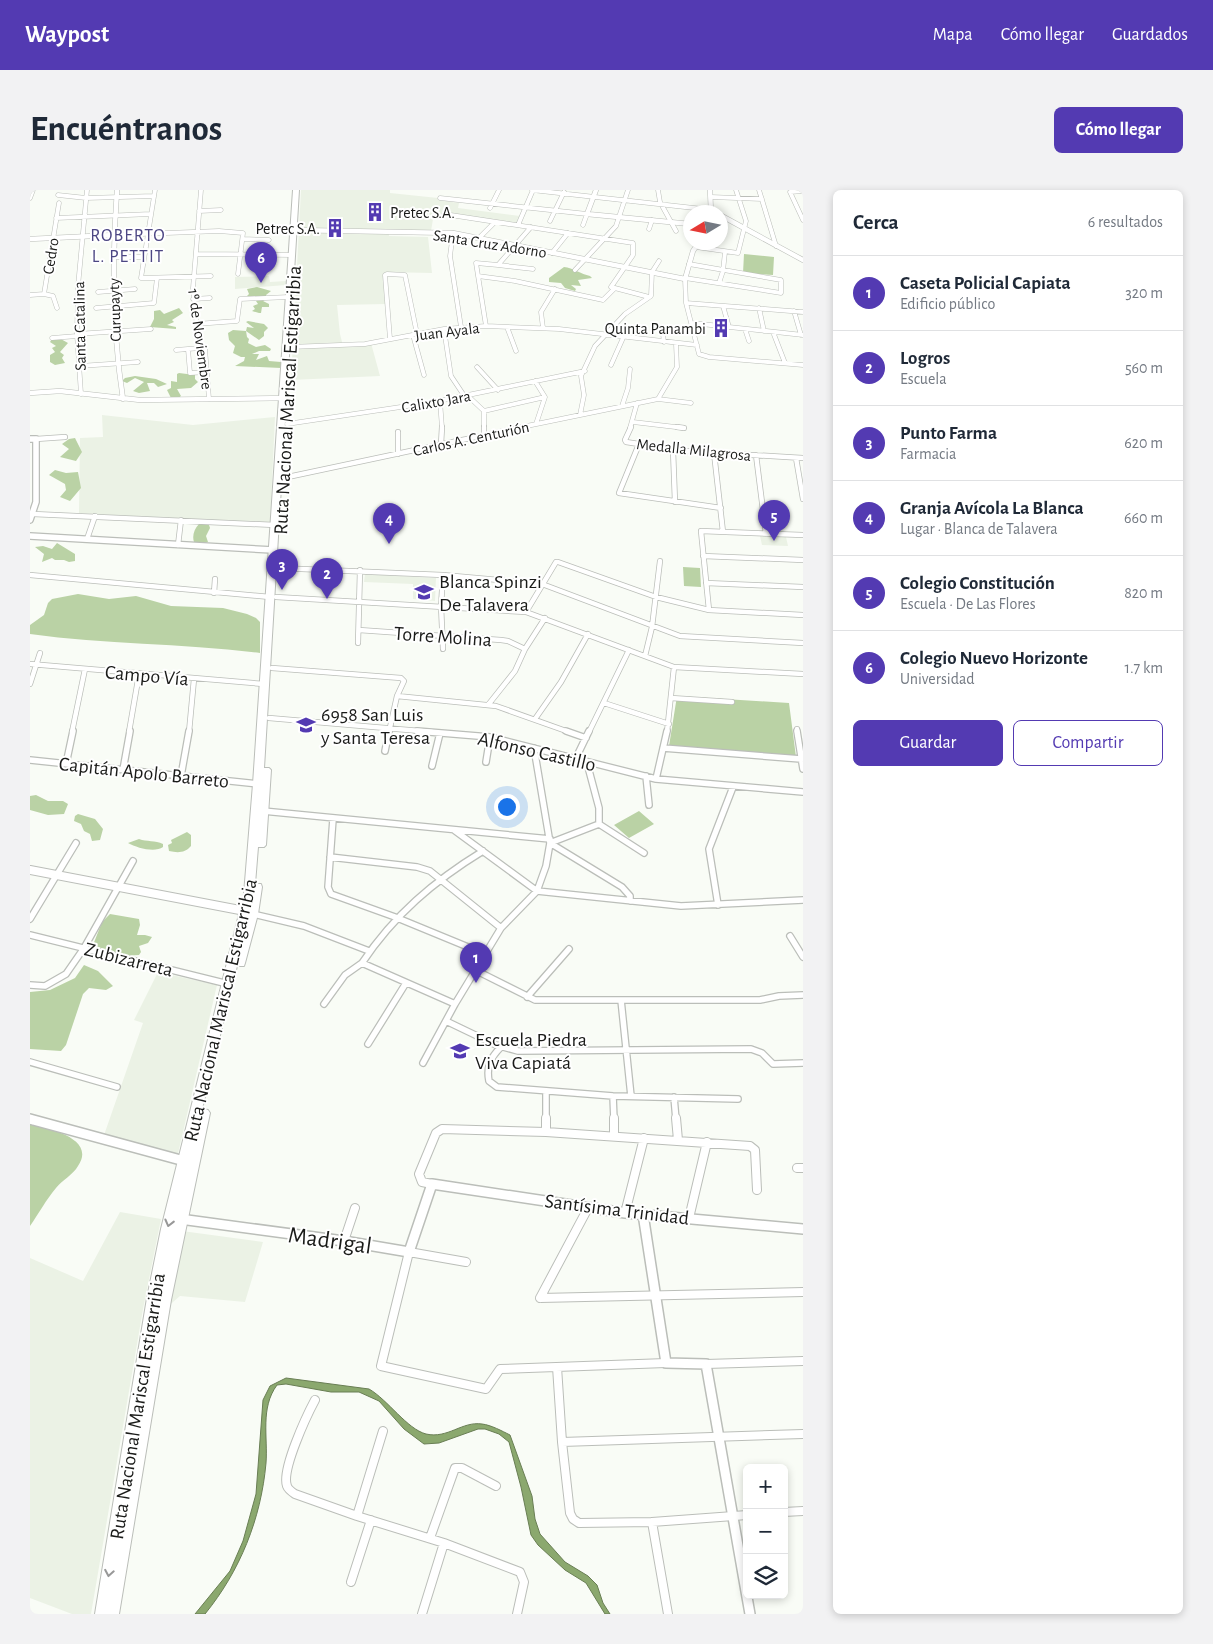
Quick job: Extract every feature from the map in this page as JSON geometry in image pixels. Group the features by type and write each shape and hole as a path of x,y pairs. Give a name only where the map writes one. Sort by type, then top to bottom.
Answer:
{"highway":[{"name":"Ruta Nacional Mariscal Estigarribia","path":"102,1614 153,1298 167,1230 189,1163 258,873 272,668 274,525 290,347 298,190"},
{"name":"Ruta Nacional Mariscal Estigarribia","path":"112,1614 189,1163 228,984 249,913 264,684 278,568 287,424 285,398 289,296 296,229"}],"street":[{"name":"Santa Catalina","path":"81,394 77,335 78,286 87,190"},
{"name":"Curupayty","path":"117,190 113,257 114,332 116,363 123,399"},
{"path":"155,190 141,278 211,276"},
{"name":"1º de Noviembre","path":"201,190 193,277 193,300 200,348 205,349 209,399"},
{"path":"490,208 499,190"},
{"path":"518,225 533,190 625,198 683,206"},
{"path":"583,225 596,190"},
{"path":"575,270 616,226 628,190"},
{"path":"658,190 660,202 676,231"},
{"path":"710,190 713,205"},
{"path":"718,250 738,253 742,231 746,222 736,190"},
{"path":"758,190 776,246"},
{"path":"803,190 790,192 803,220"},
{"path":"30,198 32,191"},
{"path":"550,221 564,192"},
{"path":"58,195 86,198 154,196"},
{"path":"711,197 762,199"},
{"path":"440,198 683,223"},
{"name":"Cedro","path":"30,295 44,294 59,203"},
{"path":"796,204 803,204"},
{"path":"199,211 221,210"},
{"path":"56,218 151,214"},
{"path":"444,214 634,244 632,255 612,286 614,289 606,300 515,281 478,276"},
{"path":"728,219 803,260"},
{"path":"650,229 652,220"},
{"path":"479,238 495,222"},
{"path":"498,265 531,227"},
{"name":"Santa Cruz Adorno","path":"296,229 453,233 685,278"},
{"path":"30,239 198,232 243,233 238,274"},
{"path":"453,233 450,256 461,327"},
{"path":"550,252 567,233"},
{"path":"243,240 269,240"},
{"path":"695,250 685,278 686,303 699,354 709,357 803,365"},
{"path":"719,282 723,271 725,252"},
{"path":"196,254 292,256"},
{"path":"113,257 144,257"},
{"path":"580,415 584,395 581,376 585,371 595,346 625,314 652,294 652,272 660,261"},
{"path":"486,326 477,262 533,270"},
{"path":"685,278 782,293 781,280 689,264"},
{"path":"390,339 385,276 387,274 406,275 415,335 424,375"},
{"path":"96,308 156,302 157,278"},
{"path":"98,292 135,289"},
{"path":"543,328 542,312 555,289"},
{"path":"614,289 649,297"},
{"path":"44,294 53,296 57,308"},
{"path":"196,324 237,321 240,299 289,296"},
{"path":"193,300 210,298"},
{"path":"686,303 803,312"},
{"path":"723,306 728,327"},
{"path":"759,308 764,331"},
{"path":"692,323 802,335 794,311"},
{"name":"Juan Ayala","path":"290,347 335,346 390,339 444,329 486,326 543,328 696,345"},
{"path":"507,327 516,351"},
{"path":"662,327 664,342"},
{"path":"52,338 151,329"},
{"path":"444,329 451,376 466,396 484,411"},
{"path":"745,329 749,341"},
{"path":"773,332 785,364"},
{"path":"611,365 623,338"},
{"path":"658,399 677,367 676,344"},
{"path":"176,350 200,348"},
{"path":"188,350 190,373 207,372"},
{"path":"80,366 138,362"},
{"path":"477,367 498,390"},
{"path":"622,406 628,388 630,370"},
{"name":"Calixto Jara","path":"287,424 440,401 585,371"},
{"path":"535,381 545,397"},
{"path":"30,393 50,391 123,399 285,398"},
{"path":"484,411 545,397"},
{"path":"536,424 545,397"},
{"name":"Carlos A. Centurión","path":"283,478 658,399 691,403"},
{"path":"440,401 443,420 441,444"},
{"name":"Medalla Milagrosa","path":"638,403 625,441 674,450 803,458"},
{"path":"484,411 484,435"},
{"path":"633,422 684,428"},
{"path":"398,432 398,454"},
{"path":"30,520 36,502 33,439 65,437"},
{"path":"639,444 619,492 721,508"},
{"path":"674,450 674,502"},
{"path":"714,453 723,532"},
{"path":"756,456 766,534"},
{"path":"796,458 803,499"},
{"path":"33,514 274,525"},
{"path":"87,539 95,516"},
{"path":"178,544 181,520"},
{"path":"709,610 701,532 703,530 803,535"},
{"path":"30,536 273,550"},
{"path":"703,556 803,560"},
{"path":"644,656 652,627 660,561"},
{"path":"526,612 556,562 558,562 656,597 709,610 803,615"},
{"path":"278,568 443,575 542,584 652,627 685,636 803,644"},
{"path":"358,644 360,570"},
{"path":"30,575 214,593 526,612 674,667 803,674"},
{"path":"443,575 441,606 443,650"},
{"path":"214,593 215,578"},
{"path":"706,583 803,587"},
{"path":"488,705 515,671 525,649 545,618"},
{"name":"Torre Molina","path":"359,630 508,641 525,649"},
{"path":"535,719 561,682 588,634"},
{"path":"575,760 629,650"},
{"path":"30,684 32,664 40,653"},
{"name":"Campo Vía","path":"32,664 264,684"},
{"path":"656,779 669,724 674,667"},
{"path":"272,668 401,678 404,681 397,696 385,751"},
{"path":"66,764 85,669"},
{"path":"123,770 140,674"},
{"path":"182,776 188,744 194,679"},
{"path":"397,696 488,705 535,719 586,738"},
{"path":"671,698 732,702"},
{"path":"604,703 669,724"},
{"name":"Alfonso Castillo","path":"269,718 490,738 656,779 803,792"},
{"path":"797,729 803,769"},
{"path":"432,766 440,733"},
{"path":"486,762 490,738"},
{"path":"423,1063 455,1004 502,928 537,891 546,866 550,841 534,748"},
{"path":"663,748 802,759"},
{"name":"Capitán Apolo Barreto","path":"30,760 258,784"},
{"path":"587,763 599,808 599,824"},
{"path":"646,776 649,805"},
{"path":"718,905 709,849 733,787"},
{"path":"263,811 550,841 599,824"},
{"path":"333,819 328,887 331,894 395,917 485,954"},
{"path":"599,824 644,853"},
{"path":"454,830 537,891 681,906 803,900"},
{"path":"550,841 622,887 630,896 630,901"},
{"path":"30,919 76,843"},
{"path":"324,1004 339,982 353,968 362,963 395,917 442,878 483,851"},
{"path":"330,857 424,869 442,878 502,928"},
{"path":"30,985 45,986 66,974 84,948 133,861"},
{"path":"30,870 249,913 304,926 369,952"},
{"name":"Zubizarreta","path":"30,935 228,984"},
{"path":"790,936 803,958"},
{"path":"527,997 569,949"},
{"path":"362,963 455,1004"},
{"path":"475,970 535,1000 760,1000 779,996 803,995"},
{"path":"368,1044 406,983"},
{"path":"622,1000 631,1096"},
{"path":"446,1020 500,1047 518,1051 751,1049 760,1050 773,1064 803,1063"},
{"path":"500,1047 493,1054 488,1065 487,1074 493,1085 612,1096 738,1099"},
{"path":"30,1062 117,1087"},
{"path":"546,1091 546,1132"},
{"path":"612,1096 614,1136"},
{"path":"674,1097 678,1140"},
{"path":"30,1119 189,1163"},
{"path":"757,1190 753,1148 707,1142 546,1132 438,1130 419,1174 422,1182 432,1184 409,1252 381,1366 486,1388 500,1369 666,1363 706,1364 803,1361"},
{"path":"625,1213 644,1138"},
{"path":"689,1218 707,1142"},
{"name":"Santísima Trinidad","path":"432,1184 625,1213 803,1229"},
{"path":"344,1241 355,1208"},
{"path":"588,1208 540,1298 803,1292"},
{"path":"643,1214 666,1363"},
{"name":"Madrigal","path":"180,1219 344,1241 409,1252"},
{"path":"409,1252 466,1262"},
{"path":"706,1364 750,1614"},
{"path":"557,1367 562,1442 570,1513 576,1522 579,1524 652,1522 743,1515"},
{"path":"315,1400 303,1425 287,1471 286,1482 289,1489 295,1494 357,1516 444,1542 520,1572 524,1582 516,1614"},
{"path":"357,1516 383,1431"},
{"path":"562,1442 803,1434"},
{"path":"430,1538 455,1468 462,1468 496,1486"},
{"path":"788,1512 803,1511"},
{"path":"351,1582 371,1520"},
{"path":"652,1522 668,1614"},
{"path":"422,1614 444,1542"}],"shaded area":[{"path":"301,190 390,190 390,193 438,198 438,200 459,203 458,208 520,216 516,225 434,213 431,231 389,231 389,236 428,237 432,273 385,272 386,304 337,305 343,346 371,343 380,376 291,380"},
{"path":"744,254 774,257 773,275 743,273"},
{"path":"564,267 592,278 578,280 581,286 571,285 576,289 575,291 565,288 561,283 549,282 549,278"},
{"path":"269,276 270,282 286,281 286,285 235,289 235,277"},
{"path":"257,287 271,291 263,301 269,304 269,307 262,307 261,313 252,311 255,309 253,306 258,304 256,301 258,299 247,296 249,294 247,289"},
{"path":"179,308 183,313 172,320 174,322 167,325 176,327 176,329 150,327 154,319 154,311 160,310 164,314"},
{"path":"248,321 264,324 268,328 264,332 264,336 259,340 246,331 247,327 254,328 246,322"},
{"path":"233,330 246,331 249,339 248,343 256,347 265,345 271,349 270,351 259,351 252,354 259,354 256,360 267,356 269,361 281,362 281,368 235,366 244,361 245,357 233,353 235,346 229,340 228,333"},
{"path":"59,338 68,343 60,352 64,355 62,358 65,363 55,365 50,362 50,355 55,352 52,348 56,346 50,342 52,339"},
{"path":"177,374 195,375 195,379 198,382 191,388 177,389 181,396 177,399 171,398 167,390 171,388 171,381 177,382"},
{"path":"135,376 156,379 167,384 158,387 154,383 147,383 150,391 139,393 133,391 144,382 135,378 127,383 122,381 125,378"},
{"path":"102,415 193,425 275,417 270,524 79,513 80,438 103,437"},
{"path":"75,438 82,452 76,461 60,457 69,449 62,444 69,439"},
{"path":"55,470 66,473 78,472 81,488 70,501 60,497 66,490 65,484 49,475"},
{"path":"205,523 210,528 206,536 208,542 198,545 194,542 194,533 199,524"},
{"path":"760,536 786,537 788,546 762,545"},
{"path":"57,543 75,554 75,561 69,562 52,558 42,562 44,554 35,547 43,546 52,549"},
{"path":"683,567 700,568 701,587 684,586"},
{"name":"Blanca Spinzi De Talavera","path":"365,574 436,578 435,601 413,599 413,584 364,582"},
{"path":"78,594 109,599 136,596 171,606 223,608 247,614 260,622 260,653 202,647 59,638 30,634 30,625 44,615 48,603 52,599"},
{"path":"677,696 789,703 796,757 669,746"},
{"path":"36,795 48,801 63,801 68,804 64,814 48,815 30,810 30,796"},
{"path":"639,811 654,824 629,838 614,825"},
{"path":"78,814 95,819 103,829 100,840 92,841 90,834 84,831 81,824 74,821 75,816"},
{"path":"187,832 191,835 191,846 181,852 169,851 168,845 172,843 171,840"},
{"path":"139,839 163,844 163,847 151,850 128,843"},
{"path":"110,914 139,919 140,925 137,935 152,937 148,943 139,946 141,952 139,955 122,956 93,945 102,922"},
{"path":"84,965 98,971 113,986 106,990 89,988 83,994 66,1045 61,1051 30,1049 30,992 50,990 75,978"},
{"path":"158,972 217,985 177,1158 103,1138 143,1023 134,1020"},
{"path":"30,1124 68,1136 76,1141 81,1148 82,1156 76,1169 56,1188 30,1226"},
{"path":"120,1212 161,1219 143,1309 91,1614 72,1614 30,1598 30,1258 83,1281"},
{"path":"182,1231 263,1242 245,1302 180,1296 166,1308"},
{"path":"286,1378 369,1389 412,1426 426,1434 441,1434 468,1425 482,1424 510,1435 532,1496 535,1519 540,1534 565,1562 588,1576 597,1585 603,1603 610,1614 605,1614 586,1583 565,1570 538,1545 531,1535 509,1442 499,1434 485,1429 478,1429 439,1443 424,1444 404,1429 379,1401 359,1392 331,1392 286,1384 277,1385 268,1403 266,1463 263,1484 254,1524 247,1543 229,1580 205,1614 195,1614 230,1571 243,1541 256,1494 263,1400 270,1386"}],"place":[{"name":"Pretec S.A.","path":"375,212"},
{"name":"Petrec S.A.","path":"335,228"},
{"name":"Colegio Nuevo Horizonte","path":"261,283"},
{"name":"Quinta Panambi","path":"721,328"},
{"name":"Colegio Constitución","path":"774,541"},
{"name":"Granja Avícola La Blanca","path":"389,544"},
{"name":"Punto Farma","path":"282,590"},
{"name":"Blanca Spinzi De Talavera","path":"424,592"},
{"name":"Logros","path":"327,599"},
{"name":"6958 San Luis y Santa Teresa","path":"306,725"},
{"name":"Caseta Policial Capiata","path":"476,983"},
{"name":"Escuela Piedra Viva Capiatá","path":"460,1051"}],"district":[{"name":"ROBERTO L. PETTIT","path":"128,245"}]}
